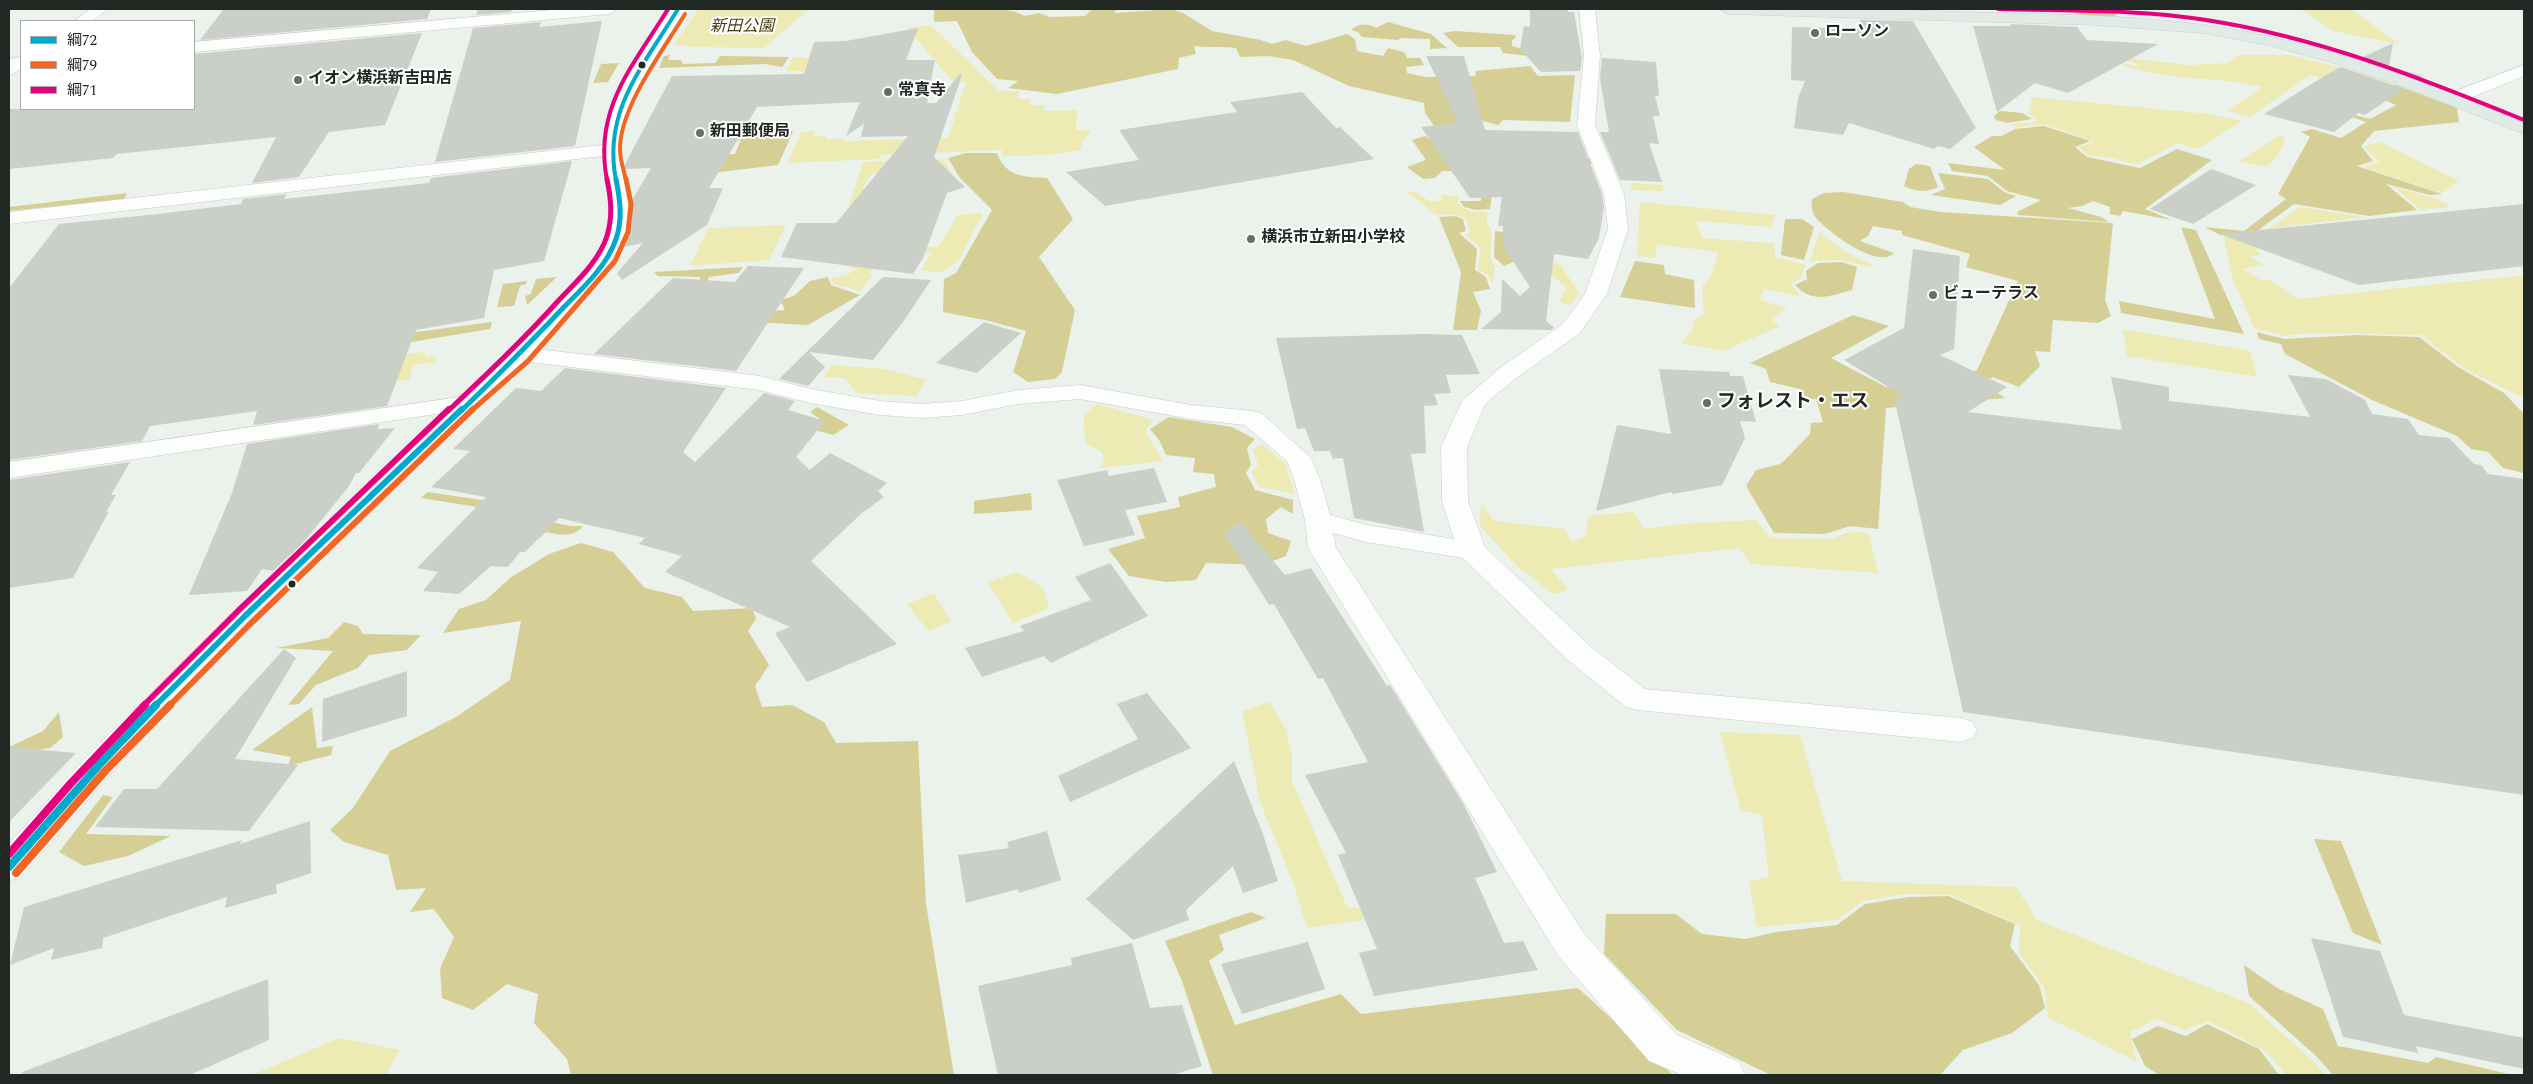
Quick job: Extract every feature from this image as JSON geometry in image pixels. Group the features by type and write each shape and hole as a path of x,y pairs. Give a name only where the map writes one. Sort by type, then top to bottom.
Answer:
{"main road":[{"path":"1728,9 2111,21 2228,32 2331,55 2451,99 2524,129"}],"street":[{"path":"84,20 100,9"},
{"path":"195,47 609,9"},
{"path":"9,867 107,756 243,619 467,403 522,354 592,277 618,238 622,205 611,150 613,132 624,98 678,9"},
{"path":"1587,9 1592,55 1586,125 1614,194 1618,229 1596,294 1571,329 1508,373 1474,401 1454,447 1455,501 1472,551 1580,654 1636,699 1961,730"},
{"path":"2451,99 2524,70"},
{"path":"9,218 611,150"},
{"path":"522,354 760,383 810,396 880,408 922,411 962,408 1018,397 1080,392 1191,412 1253,409 1298,458 1307,479 1318,520 1322,548 1572,946 1663,1048 1725,1075"},
{"path":"9,470 467,403"},
{"path":"1318,520 1366,533 1472,551"}],"green space":[{"name":"新田公園","path":"699,9 809,9 764,48 693,47 674,44"},
{"path":"2301,9 2351,9 2399,44 2333,31"},
{"path":"931,25 999,91 1019,91 1017,99 1031,99 1030,105 1045,105 1044,111 1077,110 1076,130 1091,130 1083,141 1080,150 1048,155 1003,156 1002,150 881,155 880,159 788,163 801,132 815,131 814,136 826,136 825,139 845,139 845,141 948,138 966,82 953,82 907,28"},
{"path":"2098,46 2135,59 2190,65 2228,63 2239,55 2289,55 2355,71 2390,83 2368,87 2310,75 2250,117 2228,111 2262,87 2227,81 2156,74 2139,70 2122,65 2124,63 2140,67 2138,64 2116,57"},
{"path":"793,57 839,59 832,71 786,71"},
{"path":"2032,97 2210,114 2242,121 2198,149 2177,143 2136,165 2112,158 2087,155 2079,147 2095,142 2044,124 2016,127 2012,124 2031,123 2038,120 2029,114"},
{"path":"2281,135 2285,141 2276,157 2268,165 2263,166 2239,161"},
{"path":"2382,143 2459,181 2441,193 2363,167 2379,162 2365,148 2371,144"},
{"path":"944,160 953,176 872,173 862,188 895,191 874,205 849,205 863,162"},
{"path":"1631,183 1662,185 1664,191 1631,190"},
{"path":"2394,187 2436,199 2451,207 2421,210"},
{"path":"1413,191 1431,202 1442,200 1441,195 1459,196 1458,203 1464,208 1475,212 1488,212 1486,225 1492,230 1490,258 1495,267 1492,284 1489,276 1478,269 1481,248 1465,235 1470,232 1466,218 1452,214 1436,215 1408,192"},
{"path":"1640,202 1775,215 1771,227 1696,221 1702,238 1774,243 1775,257 1806,265 1801,277 1791,284 1800,296 1764,289 1760,300 1787,308 1771,319 1780,326 1723,351 1681,343 1692,331 1694,320 1704,315 1702,287 1712,274 1718,252 1657,244 1656,258 1637,256"},
{"path":"2300,207 2365,217 2274,228 2298,244 2255,249 2262,255 2250,256 2264,265 2243,269 2261,280 2271,280 2297,299 2524,275 2524,398 2465,369 2421,335 2311,333 2284,336 2254,328 2232,277 2224,237 2253,240"},
{"path":"983,213 960,259 942,273 921,270 931,254 890,248 938,247 958,215"},
{"path":"786,225 769,260 690,266 708,228"},
{"path":"1819,232 1847,253 1872,265 1870,267 1842,260 1810,261"},
{"path":"884,252 870,273 872,276 860,291 834,284 831,278 847,275 856,269 828,259"},
{"path":"1539,260 1560,264 1579,293 1571,305 1559,302 1567,288 1553,276 1541,273"},
{"path":"2123,329 2250,351 2257,377 2127,356"},
{"path":"425,352 425,357 436,356 434,362 413,365 409,380 388,382 408,354"},
{"path":"832,365 885,369 926,380 916,396 857,393 845,378 824,377"},
{"path":"1097,404 1153,420 1145,431 1163,461 1100,468 1104,459 1102,452 1085,443 1084,415"},
{"path":"1262,444 1285,463 1295,494 1259,487 1252,472 1258,465 1253,449"},
{"path":"1481,502 1494,521 1565,529 1571,542 1586,536 1588,516 1634,512 1643,529 1681,524 1757,520 1770,538 1830,539 1853,531 1869,534 1878,573 1751,564 1739,548 1551,569 1568,590 1553,594 1518,567 1480,526"},
{"path":"1018,572 1043,588 1049,608 1013,623 988,582"},
{"path":"934,593 951,622 928,631 907,604"},
{"path":"1269,702 1286,729 1292,757 1292,781 1347,907 1360,908 1364,920 1307,928 1294,885 1260,802 1242,711"},
{"path":"1720,732 1800,735 1842,881 2016,887 2037,920 2248,1003 2312,1060 2325,1075 2286,1075 2267,1052 2209,1021 2184,1030 2157,1019 2130,1032 2136,1061 2048,1018 2045,989 2019,953 2020,925 1950,895 1907,894 1863,901 1837,920 1757,927 1749,881 1769,877 1762,815 1741,811"},
{"path":"339,1038 400,1050 387,1073 392,1075 252,1075"}],"shaded area":[{"path":"934,9 994,9 1006,10 1024,16 1039,13 1050,17 1085,16 1092,9 1117,9 1114,13 1171,9 1183,13 1212,31 1261,40 1272,44 1286,40 1306,46 1347,34 1355,39 1357,51 1383,56 1388,48 1404,52 1407,58 1420,58 1424,65 1406,67 1407,73 1426,77 1475,76 1476,71 1530,66 1538,76 1575,75 1570,122 1503,120 1498,125 1479,120 1437,130 1425,113 1424,103 1349,86 1293,60 1268,56 1240,57 1236,48 1231,47 1194,46 1196,54 1179,58 1178,69 1057,94 1008,88 1018,81 997,79 972,52 957,21 934,22"},
{"path":"2065,9 2096,9 2118,13 2114,17 2079,15"},
{"path":"1388,22 1431,34 1447,48 1430,49 1430,39 1401,38 1398,40 1362,37 1358,32 1351,30 1364,24 1376,28"},
{"path":"1455,31 1515,35 1516,38 1512,40 1512,46 1522,49 1529,56 1503,53 1500,47 1458,47 1443,33"},
{"path":"670,55 668,60 681,60 683,64 715,63 720,56 789,57 782,67 765,64 659,68 664,56"},
{"path":"619,63 608,82 593,83 601,64"},
{"path":"2396,85 2457,108 2459,122 2374,131 2361,146 2373,161 2357,166 2442,194 2430,195 2386,184 2417,210 2369,216 2294,204 2249,237 2220,235 2205,227 2244,231 2286,199 2278,194 2310,137 2301,132 2312,129 2341,138 2366,122 2352,117 2354,115 2370,119 2396,105 2368,92 2372,87"},
{"path":"2000,111 2022,113 2032,119 2007,123 1996,120 1994,116"},
{"path":"2044,126 2090,141 2075,147 2087,157 2140,168 2177,149 2212,160 2145,209 2172,220 2123,211 2120,216 2110,214 2110,207 2093,201 2082,206 2068,208 2101,217 2109,222 2018,215 2017,212 2041,200 2007,191 1988,176 1952,171 1948,163 2005,170 1974,147 1992,136 2002,136 2015,129"},
{"path":"739,127 788,128 793,132 778,165 695,175 692,155 735,154 741,140 699,139"},
{"path":"1425,136 1434,142 1580,155 1590,159 1592,164 1577,164 1492,195 1490,209 1476,210 1464,207 1460,201 1481,201 1481,180 1452,171 1442,171 1435,178 1423,179 1407,167 1426,160 1412,140"},
{"path":"966,153 997,153 1005,167 1017,174 1047,178 1073,219 1039,257 1075,310 1062,372 1055,379 1028,382 1013,372 1026,331 943,312 944,279 956,273 992,210 960,178 948,158"},
{"path":"1916,164 1930,166 1938,187 1921,191 1904,186 1909,169"},
{"path":"1938,173 1988,179 2004,192 2016,196 2000,205 1931,195 1945,189"},
{"path":"1843,192 1903,202 1910,207 1941,212 2113,223 2105,300 2111,316 2098,323 2053,320 2050,352 2035,351 2040,366 2019,387 1993,377 1981,384 2006,398 1886,408 1878,529 1850,526 1825,534 1774,533 1746,486 1756,470 1780,464 1785,460 1810,434 1811,423 1823,422 1816,399 1802,398 1800,389 1770,382 1766,369 1750,363 1853,315 1889,326 1831,358 1886,387 1927,371 1957,384 1977,370 2018,281 1966,267 1970,254 1902,235 1902,231 1873,226 1868,236 1860,241 1894,253 1887,257 1877,257 1853,247 1822,224 1816,218 1812,209 1812,199 1824,193"},
{"path":"127,193 124,199 9,211 9,207"},
{"path":"1455,216 1463,219 1466,231 1459,233 1477,249 1475,270 1486,277 1490,289 1473,292 1481,311 1477,330 1453,330 1461,272 1439,217"},
{"path":"1785,219 1802,219 1814,227 1804,260 1781,255"},
{"path":"2181,227 2196,230 2244,334 2121,313 2119,301 2215,319"},
{"path":"1495,231 1527,235 1515,261 1504,266 1494,257"},
{"path":"1635,261 1664,265 1665,274 1694,280 1695,308 1620,297"},
{"path":"1842,262 1857,267 1852,290 1829,296 1815,297 1808,295 1795,285 1807,279 1806,271 1818,263"},
{"path":"743,267 739,273 709,277 700,298 684,306 701,277 658,276 654,272"},
{"path":"557,277 527,305 525,296 531,294 536,279"},
{"path":"828,277 831,285 860,295 808,325 754,322 754,312 785,310 780,300 794,296 810,281"},
{"path":"527,281 526,284 520,286 514,306 497,307 503,284"},
{"path":"492,322 490,329 399,344 401,334"},
{"path":"2257,332 2284,339 2357,335 2419,337 2458,367 2504,393 2524,414 2524,473 2503,468 2488,452 2471,449 2457,436 2372,400 2285,354 2281,344 2259,339"},
{"path":"817,407 849,425 833,435 811,429 820,419 810,412"},
{"path":"1169,417 1232,427 1255,439 1247,448 1251,465 1246,473 1255,490 1293,500 1293,514 1281,507 1266,519 1268,533 1291,541 1286,556 1263,565 1206,563 1196,580 1166,582 1129,576 1108,549 1145,538 1137,516 1180,507 1178,497 1216,487 1214,474 1193,472 1195,458 1166,455 1159,440 1150,429"},
{"path":"548,470 572,473 536,519 571,526 583,526 571,534 561,535 546,532 540,538 517,533 528,515 421,498 428,492 501,503 532,501 552,477"},
{"path":"1031,493 1032,510 974,514 974,501"},
{"path":"581,543 613,552 645,588 682,597 693,611 752,608 756,619 748,631 769,665 755,686 762,707 792,705 824,722 836,743 918,741 926,904 954,1075 571,1075 567,1059 534,1023 538,994 507,984 473,1010 442,998 440,969 454,937 434,909 410,912 426,888 396,890 388,855 344,842 330,830 353,808 390,751 456,717 510,680 521,621 443,633 459,609 486,600 510,578 549,554"},
{"path":"344,622 358,626 363,634 421,635 407,650 369,655 358,668 316,685 299,704 288,705 333,651 276,648 328,638"},
{"path":"312,707 317,748 333,746 331,755 288,766 291,757 252,750"},
{"path":"59,712 63,737 50,748 9,755 9,747 43,731"},
{"path":"103,795 113,797 86,834 171,836 128,856 84,866 59,852"},
{"path":"2314,839 2341,841 2382,945 2353,933"},
{"path":"1948,896 2015,924 2010,946 2039,985 2045,1008 2012,1033 1963,1050 1940,1075 1771,1075 1677,1030 1604,954 1606,914 1676,914 1702,934 1746,939 1776,932 1837,925 1865,904 1909,897"},
{"path":"1251,912 1266,918 1219,935 1224,950 1209,961 1235,1025 1341,994 1361,1014 1578,988 1673,1075 1213,1075 1182,981 1165,941"},
{"path":"2244,965 2277,988 2323,1009 2338,1046 2428,1063 2436,1057 2513,1075 2333,1075 2316,1056 2249,996"},
{"path":"2207,1024 2259,1049 2279,1075 2159,1075 2145,1066 2132,1039 2158,1026 2186,1036"}],"building":[{"path":"224,9 431,9 427,19 200,40"},
{"path":"478,9 512,9 511,12 476,15"},
{"path":"1530,9 1568,9 1568,12 1574,12 1582,59 1580,71 1541,72 1520,49 1524,26 1530,27"},
{"path":"1859,20 1913,21 1976,128 1950,149 1938,146 1934,149 1849,123 1843,135 1794,128 1798,98 1805,81 1791,80 1792,27 1866,29"},
{"path":"602,21 575,146 435,162 473,28 541,22 539,27"},
{"path":"2011,24 2077,27 2087,40 2158,44 2068,93 2035,83 1997,112 1973,26 2011,26"},
{"path":"918,28 906,60 935,60 927,103 936,103 960,74 962,75 934,157 965,187 947,193 923,258 913,274 781,257 797,223 836,223 908,136 861,137 864,124 846,136 860,102 757,107 709,188 723,188 707,225 622,280 617,273 643,243 624,247 632,225 631,202 651,168 625,169 624,166 672,76 804,74 814,42 846,41"},
{"name":"イオン横浜新吉田店","path":"422,33 385,125 329,132 299,177 252,183 276,137 117,154 113,158 9,169 9,109 195,110 195,54"},
{"path":"2393,43 2389,66 2423,76 2418,79 2359,59"},
{"path":"1426,56 1464,56 1485,130 1578,132 1602,194 1604,207 1599,238 1588,259 1554,254 1546,321 1554,328 1551,330 1481,329 1501,312 1502,279 1520,296 1530,287 1503,246 1503,226 1498,226 1502,197 1470,198 1421,127 1458,123"},
{"path":"1602,58 1656,62 1659,96 1655,96 1660,116 1653,116 1659,144 1649,143 1662,182 1620,180 1600,132 1609,132 1600,78"},
{"path":"2341,67 2404,89 2365,115 2358,113 2334,132 2264,114 2321,78"},
{"path":"1302,92 1336,128 1340,127 1374,159 1105,206 1066,172 1139,160 1119,130 1237,112 1230,102"},
{"path":"572,161 544,261 494,270 484,318 416,330 387,406 253,425 257,411 150,426 142,441 9,460 9,288 59,224 241,204 243,199 287,194 284,199 429,183 431,178"},
{"path":"2211,169 2256,185 2193,224 2150,209"},
{"path":"2524,204 2524,266 2359,285 2219,234"},
{"path":"1913,249 1960,256 1954,349 1940,355 2007,387 1968,412 2122,430 2111,377 2169,387 2169,401 2310,417 2288,375 2326,379 2365,400 2372,414 2408,419 2419,435 2449,438 2474,464 2481,465 2488,474 2524,479 2524,795 1963,712 1894,397 1905,397 1844,360 1904,328"},
{"path":"748,266 804,268 736,371 594,354 673,278 735,282"},
{"path":"883,277 931,280 903,322 873,360 809,352 825,367 808,386 779,379"},
{"path":"984,322 1021,333 977,373 936,363"},
{"path":"1424,334 1462,335 1480,374 1446,375 1451,393 1434,394 1438,405 1424,406 1426,453 1411,454 1424,532 1354,518 1343,458 1333,459 1330,451 1314,451 1305,428 1297,429 1276,338"},
{"path":"565,368 726,388 683,452 695,462 764,393 795,401 788,410 825,421 796,457 810,470 830,453 887,483 878,491 884,497 862,513 811,561 897,644 807,682 775,633 790,627 665,572 682,556 639,544 645,538 559,518 525,552 520,552 508,567 491,566 459,594 423,591 438,572 417,568 486,497 431,487 470,451 453,449 516,388 541,391"},
{"path":"1659,369 1729,372 1730,376 1743,376 1756,422 1740,421 1745,438 1722,485 1673,494 1671,492 1596,511 1617,425 1671,434"},
{"path":"379,424 378,429 395,428 359,473 356,473 349,486 303,543 273,571 262,569 247,591 189,595 232,493 247,444"},
{"path":"130,462 111,495 116,495 106,512 109,511 73,578 9,588 9,480"},
{"path":"1154,468 1167,502 1125,510 1135,535 1084,546 1057,480 1107,470 1109,476"},
{"path":"1240,522 1285,575 1311,568 1387,686 1390,685 1464,805 1497,872 1475,878 1504,943 1523,941 1538,970 1374,996 1359,953 1377,949 1338,855 1346,853 1305,775 1368,762 1323,678 1318,679 1274,604 1269,605 1224,533"},
{"path":"1110,563 1148,616 1051,663 1044,656 982,677 965,648 1024,631 1020,626 1091,600 1075,577"},
{"path":"284,649 296,658 235,759 298,765 249,831 95,827 124,789 157,789"},
{"path":"407,671 407,716 322,742 323,699"},
{"path":"1147,693 1191,748 1070,802 1058,776 1138,739 1117,704"},
{"path":"9,747 76,753 9,822"},
{"path":"1234,761 1263,834 1278,881 1243,893 1233,866 1186,910 1189,920 1133,940 1086,899"},
{"path":"310,821 311,873 276,885 277,893 225,908 227,897 103,938 102,948 51,960 54,948 10,965 24,907 242,840 240,844"},
{"path":"1047,831 1061,880 1019,893 1018,889 966,903 958,855 1009,848 1007,842"},
{"path":"2311,938 2380,951 2404,1015 2524,1038 2524,1069 2416,1046 2418,1053 2343,1037"},
{"path":"1308,942 1325,989 1242,1014 1221,964"},
{"path":"1132,943 1150,1008 1182,1005 1202,1066 1172,1075 998,1075 978,986 1072,965 1071,958"},
{"path":"268,979 269,1040 190,1075 23,1075 22,1072"}],"transit line":[{"name":"綱71","path":"9,854 72,782 166,683 277,573 515,347 587,269 606,238 611,222 612,208 603,149 608,115 622,83 668,9"},
{"name":"綱72","path":"9,867 99,765 171,690 283,580 519,355 601,266 616,241 620,224 621,209 612,150 617,116 631,84 678,9"},
{"name":"綱71","path":"1998,9 2154,14 2247,27 2368,60 2524,120"},
{"name":"綱79","path":"16,873 106,770 249,625 473,409 528,361 599,282 615,261 628,232 631,204 620,150 622,134 632,102 685,14"}],"place":[{"name":"ローソン","path":"1815,33"},
{"name":"イオン横浜新吉田店","path":"298,80"},
{"name":"常真寺","path":"888,92"},
{"name":"新田郵便局","path":"700,133"},
{"name":"横浜市立新田小学校","path":"1251,239"},
{"name":"ビューテラス","path":"1933,295"},
{"name":"フォレスト・エス","path":"1707,403"}]}
